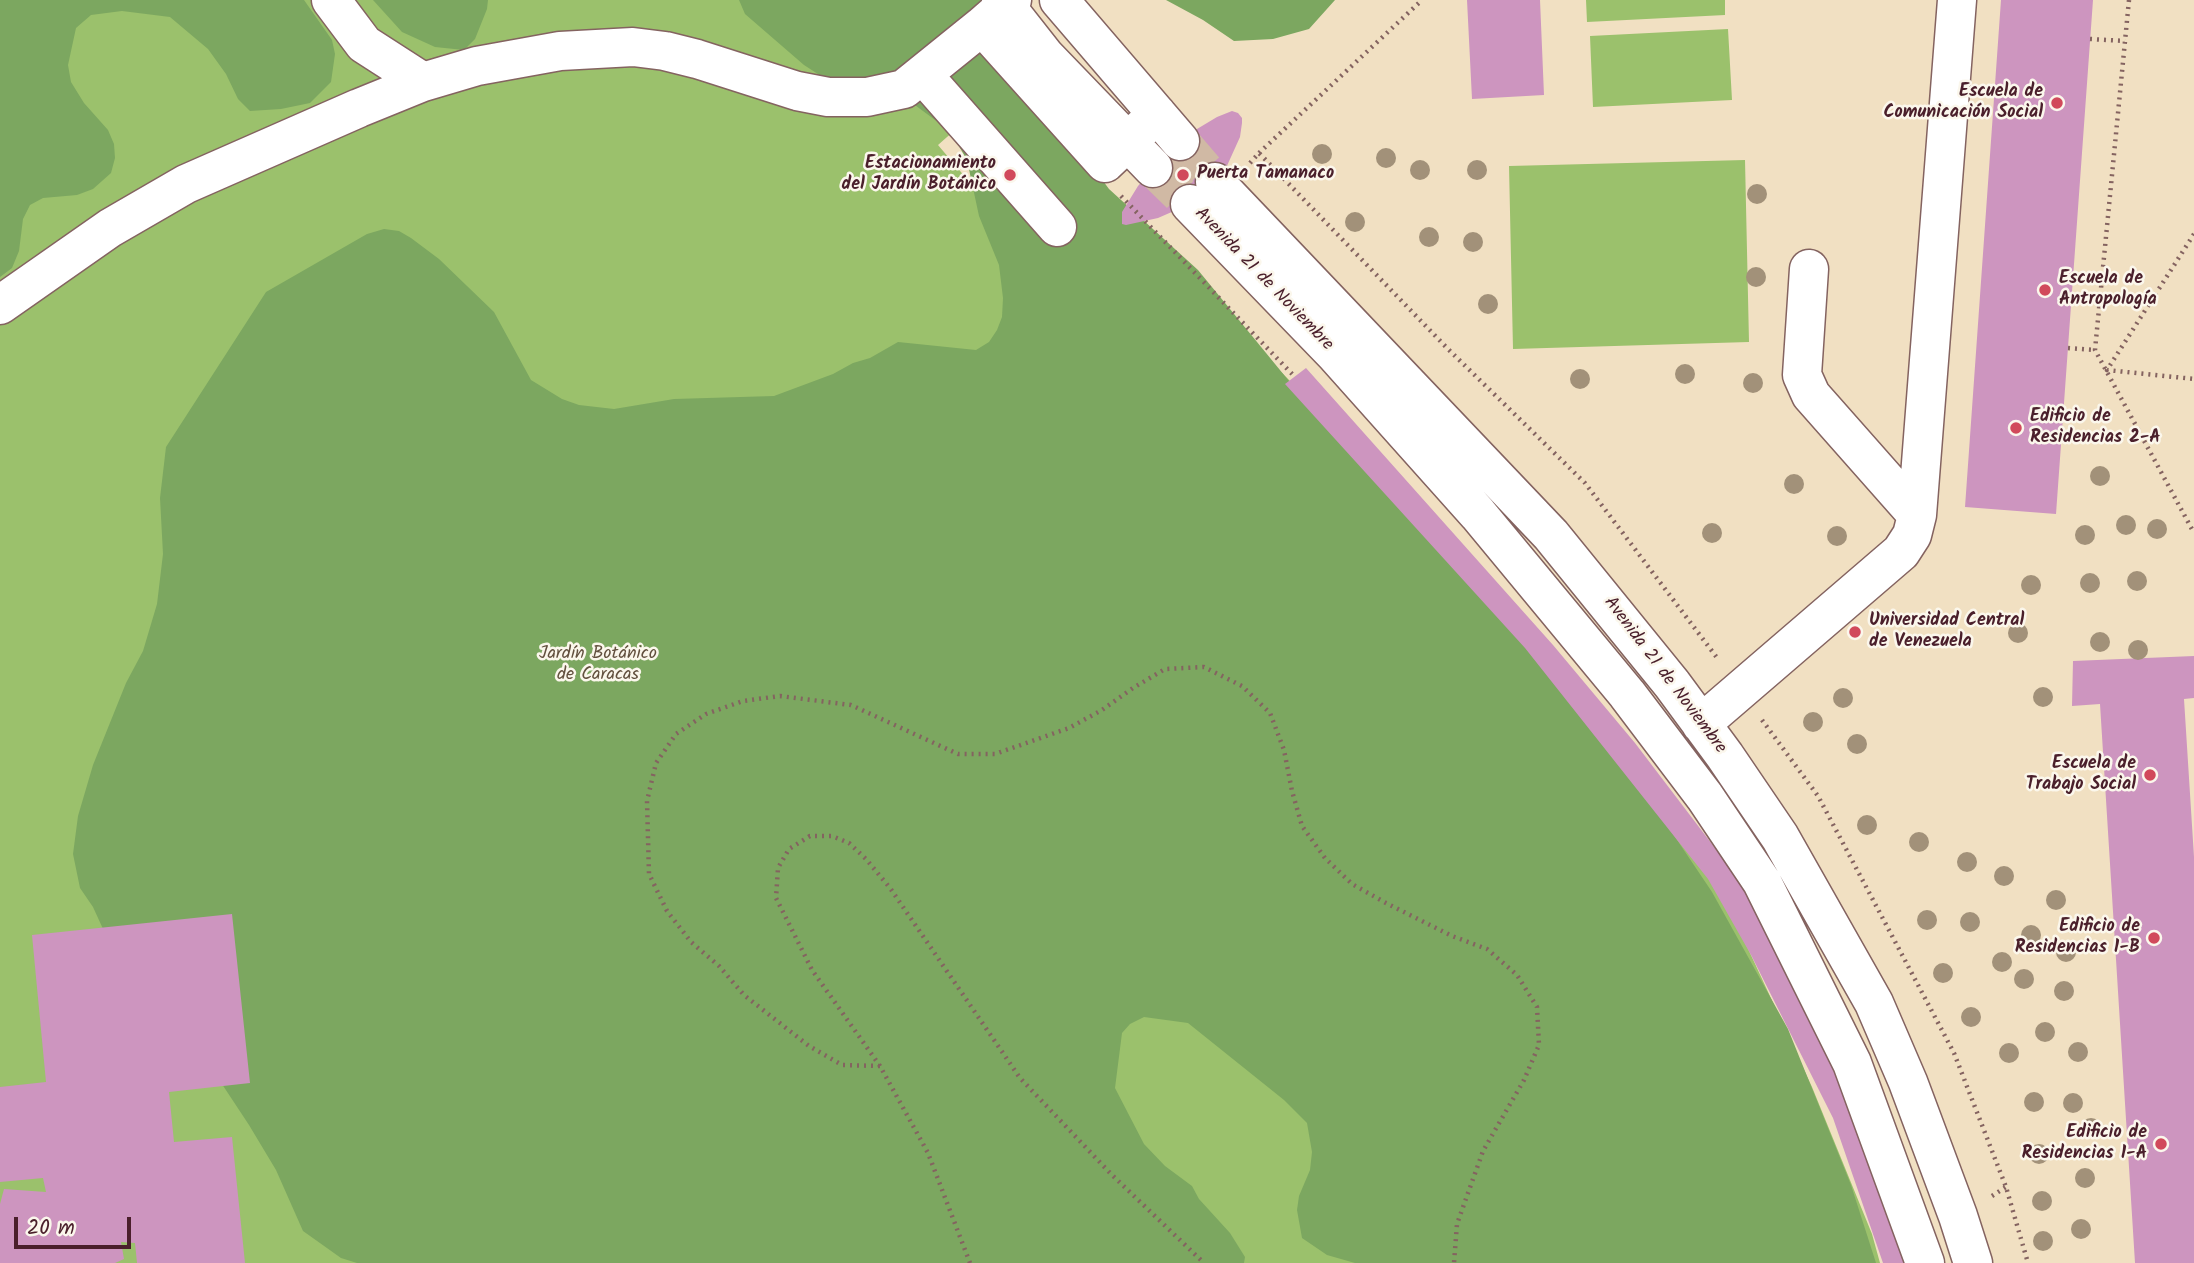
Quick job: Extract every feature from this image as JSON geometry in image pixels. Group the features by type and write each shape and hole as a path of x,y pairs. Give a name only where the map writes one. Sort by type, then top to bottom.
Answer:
{"street":[{"path":"331,0 364,44 423,82"},
{"path":"0,305 110,228 186,184 359,107 423,82 490,64 560,51 598,47 665,51 797,91 828,97 854,98 904,89 1000,8 1140,155 1168,128 1059,0"},
{"path":"1701,724 1901,552 1912,535 1917,515 1956,0"},
{"path":"923,75 1057,227"},
{"name":"Avenida 21 de Noviembre","path":"1925,1263 1852,1063 1762,882 1705,797 1627,694 1478,514 1336,355 1203,193 1550,535 1672,684 1701,724 1780,837 1874,1003 1908,1082 1973,1263"},
{"path":"1809,269 1802,375 1811,395 1917,515"}],"path":[{"path":"1259,153 1422,0"},
{"path":"2129,0 2095,350 2194,533"},
{"path":"2090,39 2125,41"},
{"path":"1120,195 1295,377"},
{"path":"2107,370 2194,234"},
{"path":"2068,348 2095,350"},
{"path":"2107,370 2194,379"},
{"path":"880,1066 842,1065 809,1046 744,995 719,966 691,942 667,911 649,874 647,801 656,763 676,734 706,713 743,701 780,696 851,705 958,754 995,754 1069,728 1165,669 1204,667 1242,686 1270,713 1284,750 1292,791 1303,826 1325,858 1352,884 1452,936 1487,949 1517,975 1537,1007 1539,1045 1524,1080 1483,1151 1457,1224 1454,1263"},
{"path":"970,1263 928,1153 880,1066 811,970 776,898 778,868 789,849 810,836 832,836 849,843 866,859 890,888 1020,1078 1111,1174 1204,1263"}],"green space":[{"name":"Jardín Botánico de Caracas","path":"0,0 943,0 1170,260 1413,505 1720,888 1812,1087 1872,1234 1880,1263 0,1263","holes":["990,99 1028,251 938,145"]},
{"path":"0,0 304,0 332,40 335,54 331,82 310,103 281,109 250,111 238,99 226,74 208,49 170,17 122,11 91,15 76,28 68,65 71,82 84,103 108,130 114,144 115,158 111,173 93,189 77,195 43,198 30,205 23,219 19,251 12,268 0,277"},
{"path":"373,0 488,0 475,39 464,50 435,47 402,32"},
{"name":"Jardín Botánico de Caracas","path":"739,0 984,0 1075,143 1109,189 1198,270 1307,403 1470,574 1620,755 1712,892 1788,1029 1851,1185 1876,1263 1355,1263 1327,1255 1302,1238 1297,1210 1299,1196 1310,1170 1312,1152 1307,1123 1284,1100 1188,1023 1144,1017 1130,1024 1122,1033 1115,1088 1144,1144 1165,1166 1192,1186 1199,1199 1230,1233 1245,1257 1244,1263 357,1263 341,1258 303,1231 276,1170 148,972 109,942 93,907 80,888 73,854 78,816 93,765 126,683 143,651 157,604 163,554 160,498 166,447 266,292 367,234 384,229 399,231 439,259 494,312 531,380 562,399 579,405 614,409 674,399 774,396 870,358 898,342 976,350 989,342 1002,317 999,265 979,216 967,160 950,131 900,94 821,76 804,65 745,14"},
{"path":"1166,0 1335,0 1309,29 1273,39 1234,41"},
{"path":"1586,0 1725,0 1725,15 1587,22"},
{"path":"1728,29 1732,100 1593,107 1590,36"},
{"path":"1745,160 1749,342 1513,349 1509,166"}],"building":[{"path":"1467,0 1540,0 1544,95 1472,99"},
{"name":"Edificio de Residencias 2-A","path":"2001,0 2093,0 2056,514 1965,507"},
{"name":"Puerta Tamanaco","path":"1232,111 1238,113 1242,123 1240,137 1226,168 1190,204 1158,218 1122,224 1122,212 1138,186 1171,148 1192,132"},
{"path":"1306,368 1553,645 1635,743 1734,873 1801,991 1883,1177 1908,1263 1883,1263 1833,1118 1751,955 1708,879 1525,648 1285,384"},
{"path":"2194,656 2194,698 2184,699 2194,857 2194,1263 2135,1263 2100,704 2072,706 2073,661"},
{"path":"232,914 250,1083 169,1092 174,1142 232,1137 245,1263 137,1263 135,1243 121,1242 124,1259 115,1263 0,1263 0,1204 4,1189 46,1192 43,1178 0,1182 0,1087 46,1082 32,935"}],"tunnel":[{"path":"1180,141 1215,182"},
{"path":"1153,168 1190,204"}],"place":[{"name":"Escuela de Comunicación Social","path":"2057,103"},
{"name":"Estacionamiento del Jardín Botánico","path":"1010,175"},
{"name":"Puerta Tamanaco","path":"1183,175"},
{"name":"Escuela de Antropología","path":"2045,290"},
{"name":"Edificio de Residencias 2-A","path":"2016,428"},
{"name":"Universidad Central de Venezuela","path":"1855,632"},
{"name":"Escuela de Trabajo Social","path":"2150,775"},
{"name":"Edificio de Residencias 1-B","path":"2154,938"},
{"name":"Edificio de Residencias 1-A","path":"2161,1144"}]}
